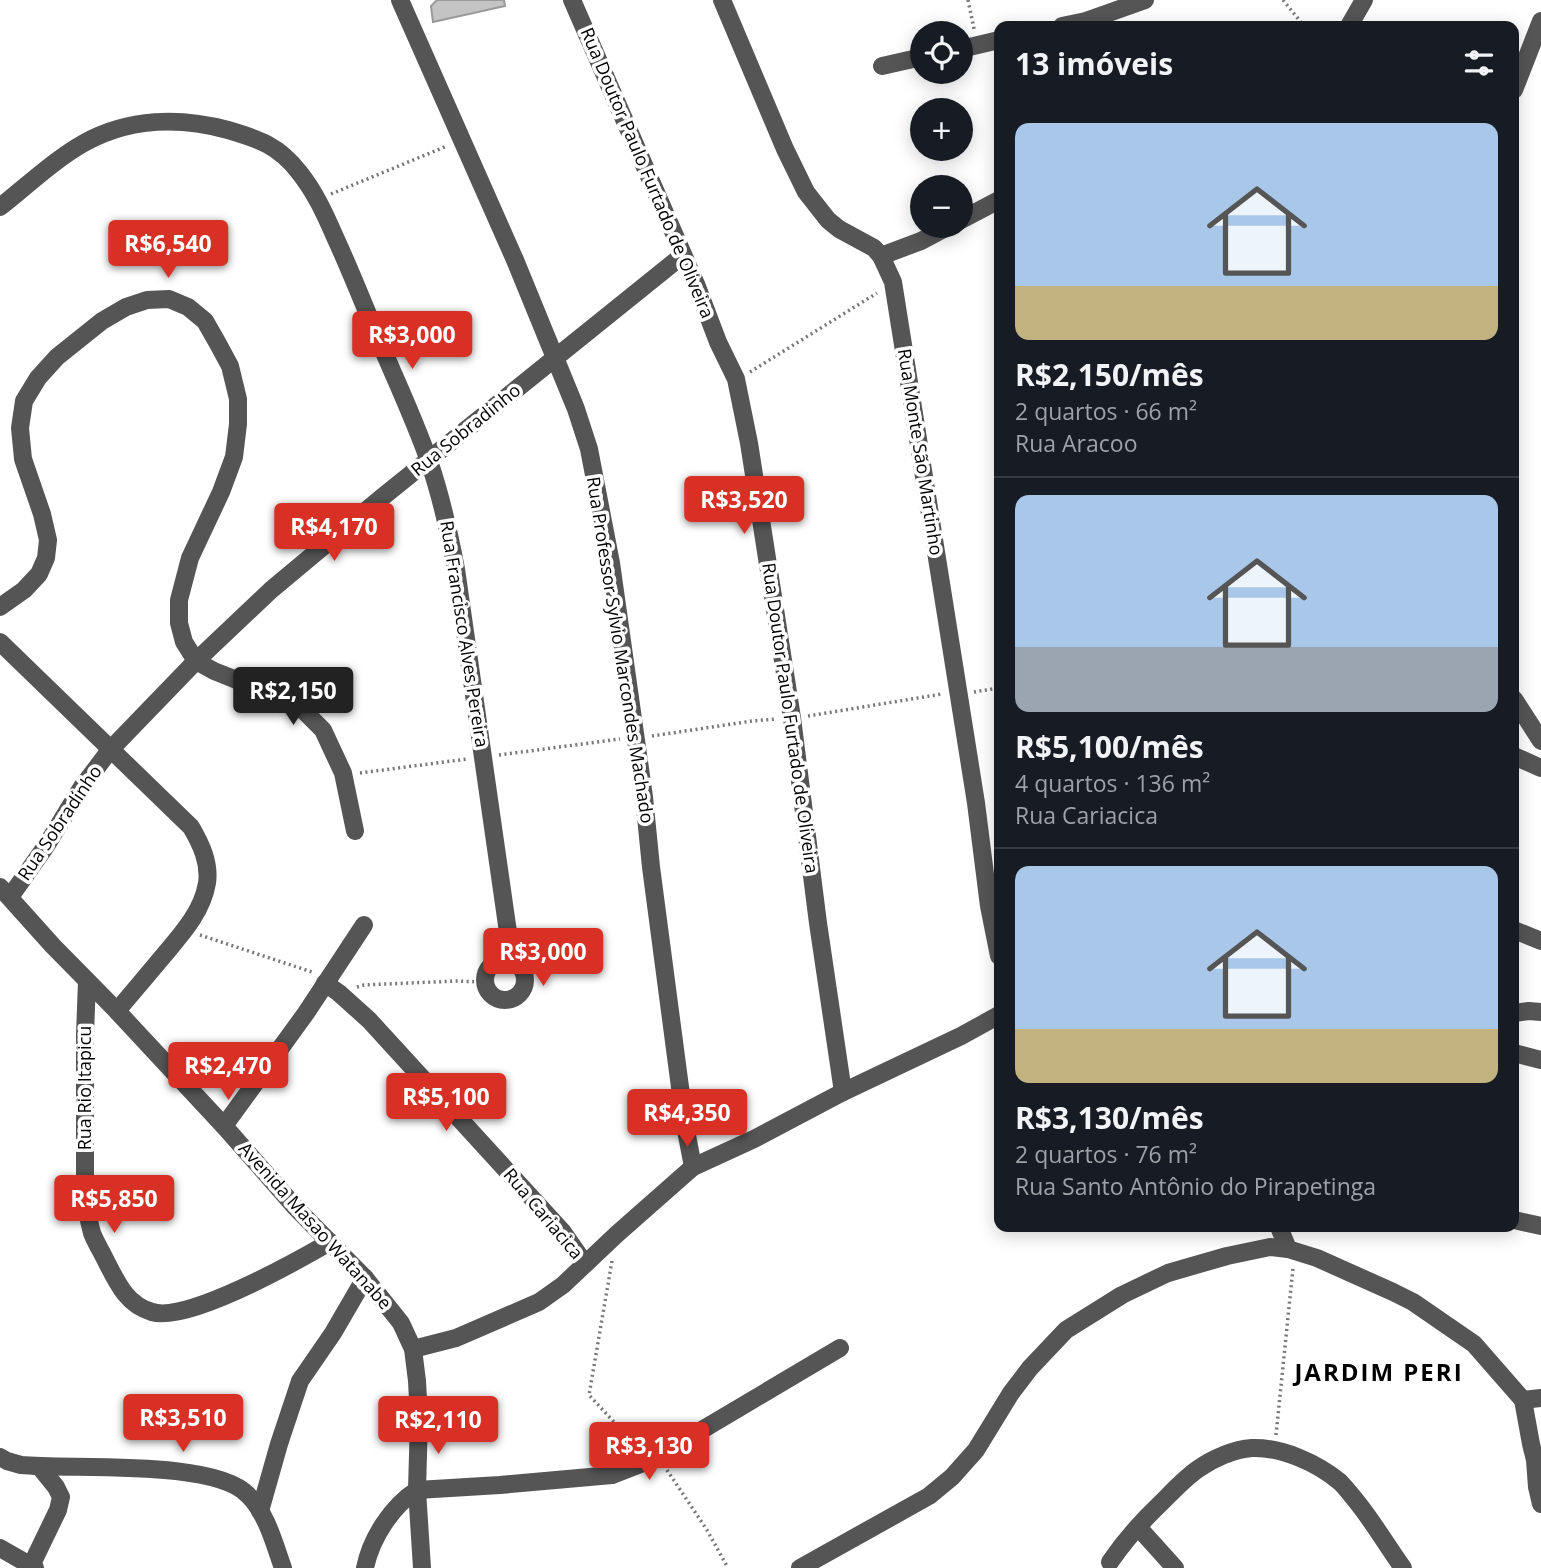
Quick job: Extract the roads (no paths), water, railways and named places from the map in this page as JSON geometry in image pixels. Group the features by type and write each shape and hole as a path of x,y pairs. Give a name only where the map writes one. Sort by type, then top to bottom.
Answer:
{"street":[{"name":"Rua Professor Sylvio Marcondes Machado","path":"400,0 556,357 589,449 611,563 644,797 685,1125 693,1167"},
{"name":"Rua Doutor Paulo Furtado de Oliveira","path":"572,0 736,379 749,443 792,718 843,1092"},
{"path":"722,0 781,141 806,192 828,220 874,248 881,256 927,238"},
{"path":"1086,21 1145,0"},
{"path":"1352,21 1364,0"},
{"path":"1519,77 1541,22"},
{"path":"973,46 994,41"},
{"path":"882,66 910,60"},
{"name":"Rua Francisco Alves Pereira","path":"0,207 85,143 138,123 166,121 205,124 265,142 283,154 299,172 318,200 348,265 429,460 444,510 456,569 512,960 519,965 525,979 520,993 514,998 499,1000 487,990 484,982 487,969 498,960 512,960"},
{"path":"973,214 994,205"},
{"name":"Rua Sobradinho","path":"5,892 46,846 82,787 110,750 196,661 271,590 683,255"},
{"name":"Rua Monte São Martinho","path":"881,256 893,282 994,931"},
{"path":"0,607 39,574 46,558 48,540 23,459 20,428 24,401 38,378 57,357 102,321 126,307 147,300 169,299 188,307 205,321 230,366 238,399 239,424 234,457 190,558 179,600 179,623 184,642 196,661 284,699 304,710 323,730 343,773 355,831"},
{"path":"0,642 191,827 201,844 208,881 202,902 185,930 117,1011"},
{"path":"1519,707 1541,741"},
{"path":"1519,758 1541,768"},
{"name":"Avenida Masao Watanabe","path":"5,892 52,946 224,1126 296,1208 365,1278 401,1323 413,1349 419,1419 418,1490 422,1568"},
{"path":"224,1126 306,1013 332,988 363,925"},
{"path":"1519,932 1541,941"},
{"name":"Rua Rio Itapicu","path":"87,981 87,1213 93,1236 117,1284 132,1302 153,1313 182,1312 216,1300 282,1269 330,1242"},
{"name":"Rua Cariacica","path":"332,988 369,1020 562,1231 585,1264"},
{"path":"1519,1012 1541,1012"},
{"path":"413,1349 456,1338 539,1302 563,1285 693,1167 994,1018"},
{"path":"1519,1055 1541,1060"},
{"path":"1519,1221 1541,1226"},
{"path":"1281,1232 1288,1249"},
{"path":"800,1568 929,1496 952,1477 976,1450 1011,1393 1030,1368 1066,1330 1145,1283 1168,1273 1270,1247 1288,1249 1317,1258 1413,1302 1474,1344 1532,1399 1531,1444 1541,1504"},
{"path":"260,1511 300,1381 333,1333 365,1278"},
{"path":"365,1568 374,1541 385,1523 408,1496 418,1490 611,1475 653,1459 840,1348"},
{"path":"1110,1562 1138,1527 1197,1469 1235,1451 1252,1448 1294,1455 1342,1484 1376,1527 1403,1568"},
{"path":"0,1457 21,1465 141,1468 201,1474 226,1481 239,1487 260,1511 283,1568"},
{"path":"0,1548 32,1567 58,1510 61,1497 39,1466"},
{"path":"1138,1527 1175,1568"}],"district":[{"name":"JARDIM PERI","path":"1379,1373"}]}
